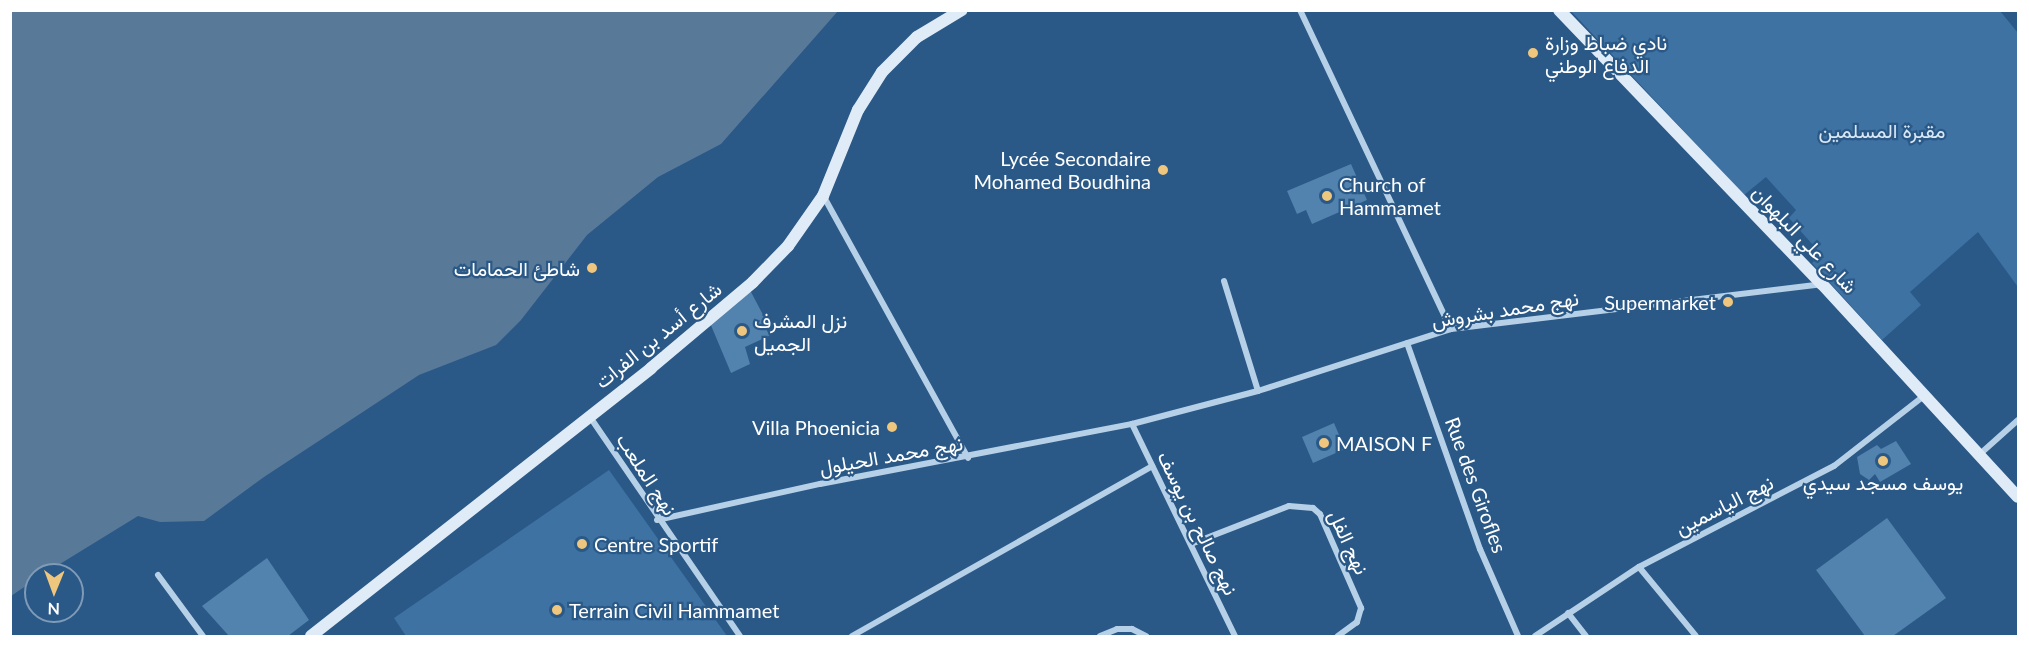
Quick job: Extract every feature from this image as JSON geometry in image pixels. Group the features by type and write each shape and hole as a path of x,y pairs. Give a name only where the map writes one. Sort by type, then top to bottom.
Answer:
{"street":[{"name":"شارع أسد بن الفرات","path":"311,636 589,416 753,282 788,246 824,196 858,110 882,72 917,37 962,10"},
{"path":"1300,10 1451,329"},
{"name":"شارع علي البلهوان","path":"1559,10 1822,284 2019,497"},
{"path":"824,196 968,458"},
{"path":"1224,281 1258,391"},
{"name":"نهج محمد بشروش","path":"1132,424 1258,391 1451,329 1822,284"},
{"name":"Rue des Girofles","path":"1407,344 1480,549 1518,636"},
{"name":"نهج الياسمين","path":"1535,636 1639,567 1834,466 1924,396"},
{"name":"نهج الملعب","path":"589,416 657,520 740,636"},
{"path":"1980,454 2019,420"},
{"name":"نهج محمد الحيلول","path":"657,520 820,484 968,458 1132,424"},
{"name":"نهج صالح بن يوسف","path":"1132,424 1235,636"},
{"path":"852,636 1152,466"},
{"name":"نهج الفل","path":"1191,544 1289,506 1313,508 1320,513 1361,608 1357,622 1338,636"},
{"path":"1639,567 1696,636"},
{"path":"158,575 203,636"},
{"path":"1568,613 1586,636"},
{"path":"1100,636 1117,629 1132,629 1146,636"}],"green space":[{"name":"مقبرة المسلمين","path":"1571,11 2000,11 2018,33 2018,287 1978,232 1910,292 1921,305 1882,340 1812,263 1821,254 1789,218 1796,210 1766,177 1744,195"},
{"name":"Centre Sportif","path":"609,470 727,636 406,636 394,618"}],"shaded area":[{"path":"11,10 838,10 721,144 658,177 587,235 521,320 496,345 419,375 264,477 204,521 160,522 138,516 62,563 24,563 24,587 11,596"}],"building":[{"name":"Church of Hammamet","path":"1351,164 1367,200 1312,224 1306,210 1297,214 1287,191"},
{"name":"نزل المشرف الجميل","path":"750,290 773,334 745,347 750,364 731,373 710,323"},
{"name":"MAISON F","path":"1334,423 1345,449 1313,463 1302,437"},
{"name":"يوسف مسجد سيدي","path":"1896,441 1911,464 1880,482 1875,474 1869,480 1860,474 1857,457 1877,445 1881,449"},
{"path":"1887,518 1946,598 1893,636 1865,636 1816,570"},
{"path":"267,558 309,620 288,636 229,636 202,606"}],"place":[{"name":"نادي ضباط وزارة الدفاع الوطني","path":"1533,53"},
{"name":"Lycée Secondaire Mohamed Boudhina","path":"1163,170"},
{"name":"Church of Hammamet","path":"1327,196"},
{"name":"شاطئ الحمامات","path":"592,268"},
{"name":"Supermarket","path":"1728,302"},
{"name":"نزل المشرف الجميل","path":"742,331"},
{"name":"Villa Phoenicia","path":"892,427"},
{"name":"MAISON F","path":"1324,443"},
{"name":"يوسف مسجد سيدي","path":"1883,461"},
{"name":"Centre Sportif","path":"582,544"},
{"name":"Terrain Civil Hammamet","path":"557,610"}]}
